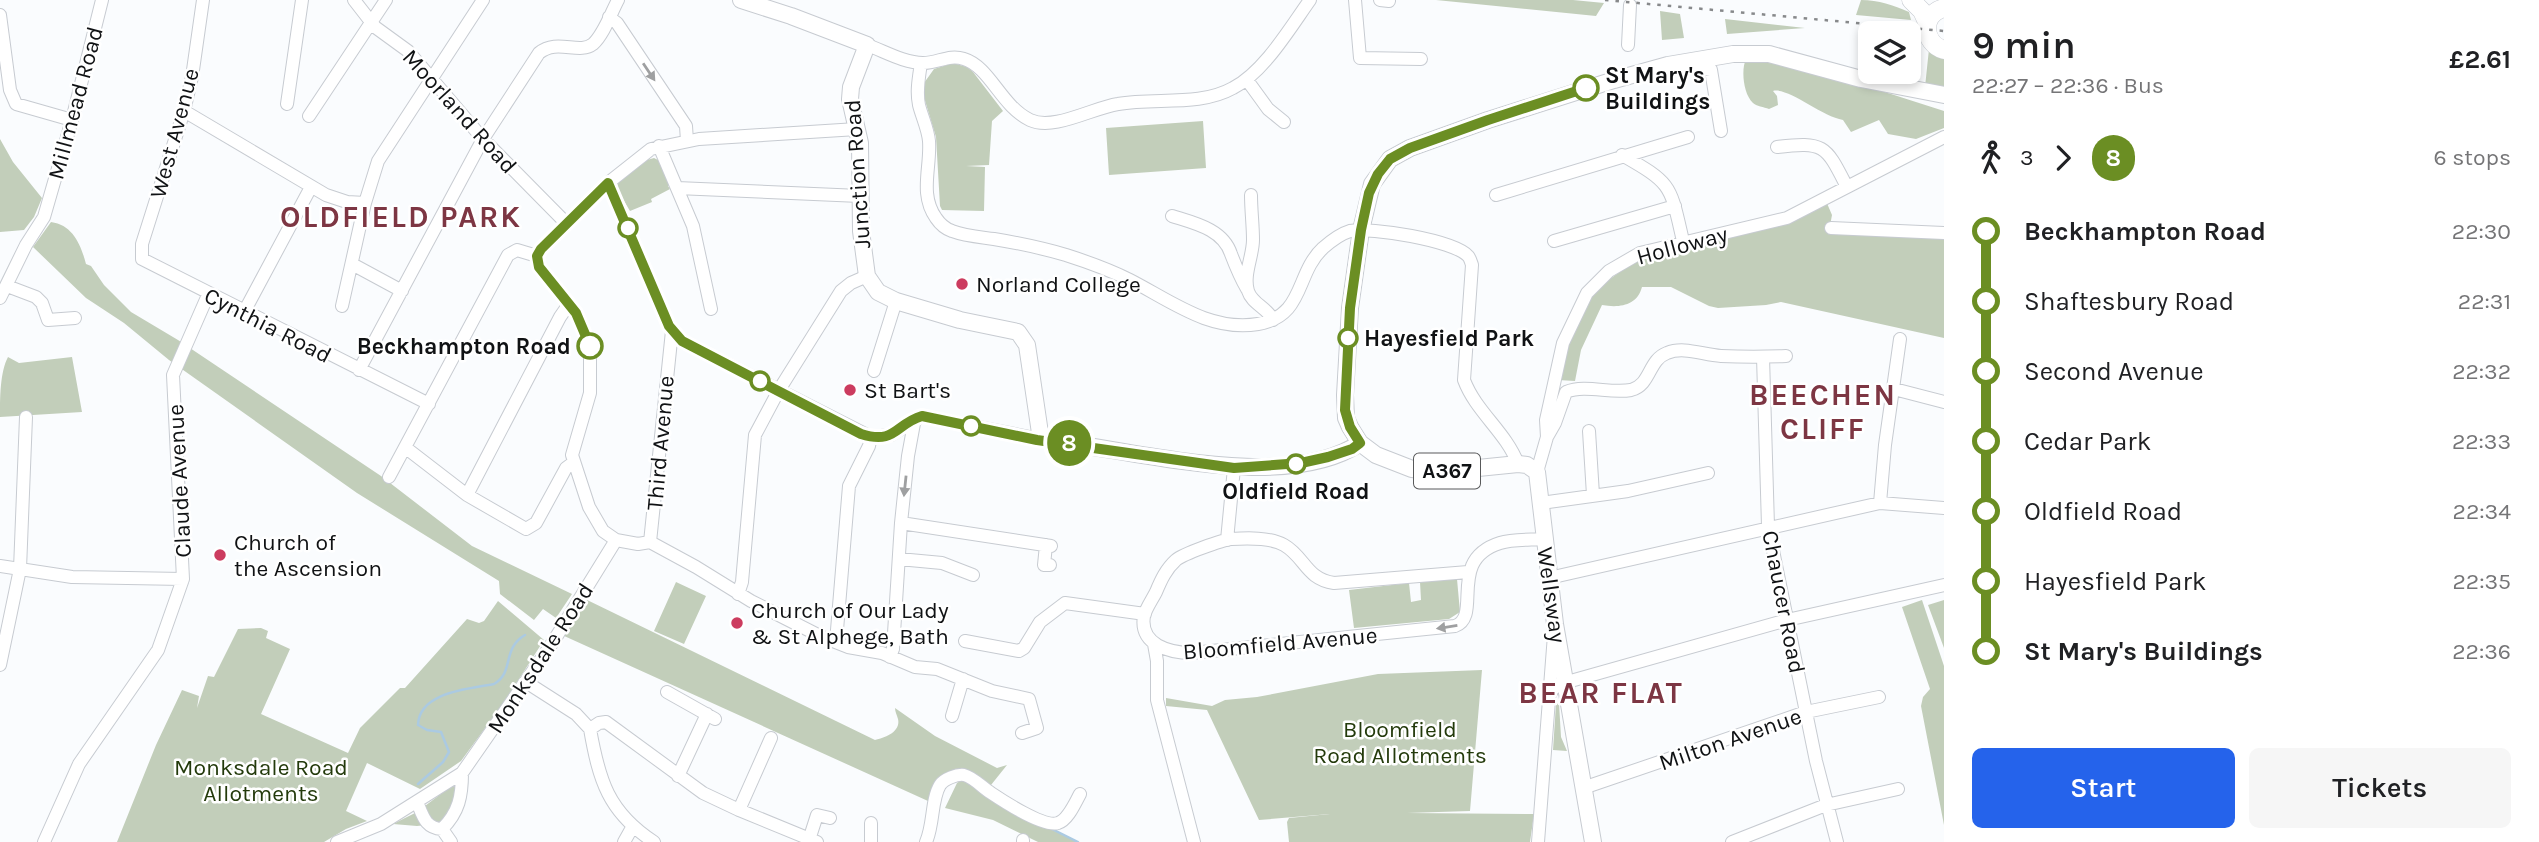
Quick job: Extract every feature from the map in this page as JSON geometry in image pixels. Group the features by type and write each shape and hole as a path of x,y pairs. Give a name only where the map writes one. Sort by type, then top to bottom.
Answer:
{"highway":[{"path":"1911,0 1922,11 1927,22 1927,33 1933,44 1944,50"},
{"path":"1923,0 1944,7"},
{"path":"1927,22 1933,13 1944,7"}],"main road":[{"path":"741,0 867,45"},
{"name":"Junction Road","path":"867,45 851,87 850,99 860,144 863,253 867,275 878,292 896,301 960,320 1012,330 1022,336 1027,345 1040,433 1045,440"},
{"path":"1045,440 1234,468 1301,463 1352,449 1360,443 1346,418 1345,395 1350,308 1361,230 1372,184 1383,166 1399,153 1561,96 1688,61 1733,54 1769,54 1858,78"},
{"path":"1873,84 1894,93 1944,106"},
{"path":"1887,84 1944,95"},
{"name":"A367","path":"1360,443 1376,455 1412,469 1438,472 1518,464 1527,465 1537,472"},
{"name":"Wellsway","path":"1537,472 1555,624 1593,842"}],"street":[{"name":"Millmead Road","path":"0,298 44,217 102,0"},
{"name":"West Avenue","path":"145,262 140,254 142,244 184,111 192,77 203,0"},
{"path":"287,104 302,0"},
{"name":"Moorland Road","path":"354,0 379,31 404,47 483,139 566,224"},
{"path":"309,116 386,0"},
{"path":"342,306 365,203 383,150 483,0"},
{"path":"359,370 483,139 539,52 555,46 587,47 598,37 618,0"},
{"path":"867,45 921,63 951,57 972,63 1016,112 1040,123 1059,122 1116,104 1209,97 1234,88 1247,80 1310,0"},
{"path":"1355,0 1360,58 1421,59"},
{"path":"1380,0 1389,1"},
{"path":"1628,46 1630,5"},
{"path":"0,15 10,90 16,104 72,120"},
{"path":"609,17 617,23 686,126 687,141"},
{"path":"1688,61 1690,66 1711,70 1721,131"},
{"path":"921,63 917,90 929,137 930,153 926,191 934,215 945,228 964,234 1025,244 1068,256 1130,280 1191,314 1248,325 1273,320 1295,302 1309,264 1320,251 1348,232 1361,230 1430,239 1457,248 1469,257 1472,265 1464,380 1469,394 1499,431 1518,464"},
{"path":"1247,80 1268,109 1285,122"},
{"path":"184,111 311,187 337,199 365,203"},
{"path":"537,256 608,183 644,153 659,146 687,141 858,129"},
{"path":"1496,195 1688,137"},
{"name":"Holloway","path":"1547,438 1546,420 1563,343 1587,293 1623,261 1640,253 1683,241 1787,218 1944,137"},
{"path":"1777,147 1810,144 1826,151 1847,187"},
{"path":"659,146 695,234 711,309"},
{"path":"1622,155 1660,178 1673,196 1683,241"},
{"name":"Third Avenue","path":"608,183 672,331 648,543"},
{"path":"244,312 311,187"},
{"path":"677,188 860,196"},
{"path":"1248,290 1253,243 1251,195"},
{"path":"1554,241 1675,206"},
{"path":"1172,216 1205,226 1227,245 1234,266 1248,290 1257,303 1270,313 1273,320"},
{"path":"1831,228 1851,223 1944,233"},
{"path":"388,477 508,255 517,250 537,256"},
{"path":"537,256 539,267 581,321 590,347 590,393 572,449 594,519 603,531 616,540 648,543 696,567 738,594 836,642 873,650 915,667 937,669 992,691 1028,699 1037,728 1022,733"},
{"name":"Cynthia Road","path":"145,262 429,404"},
{"path":"352,264 402,291"},
{"path":"738,594 742,582 755,435 779,390 841,291 867,275"},
{"path":"7,286 36,297 48,320 75,318"},
{"name":"Claude Avenue","path":"183,579 173,375 208,295"},
{"path":"874,371 896,301"},
{"path":"467,495 569,304"},
{"path":"672,331 682,341 871,437 891,435 915,418 927,416 1045,440"},
{"path":"1880,503 1900,339"},
{"path":"1537,472 1547,438 1556,423 1566,392 1577,389 1636,388 1643,384 1659,357 1668,352 1687,350 1721,356 1786,356"},
{"name":"Chaucer Road","path":"1763,357 1768,526 1826,805 1837,842"},
{"path":"1894,389 1944,402"},
{"path":"0,665 4,631 20,569 26,417"},
{"path":"890,657 893,649 908,456 915,418"},
{"path":"1589,431 1593,495"},
{"path":"836,642 849,486 871,437"},
{"path":"406,448 467,495 523,528 529,528 536,523 566,468 574,462"},
{"path":"1227,540 1234,468"},
{"path":"1541,503 1628,491 1708,473"},
{"path":"1549,578 1768,526 1880,503 1944,508"},
{"path":"901,523 1049,545 1044,565 1050,565"},
{"path":"965,641 1019,651 1024,648 1040,622 1065,603 1145,614 1165,573 1178,558 1227,540 1277,542 1288,548 1306,569 1319,579 1334,583 1468,572 1485,550 1494,545 1544,539"},
{"name":"Monksdale Road","path":"337,842 381,824 462,774 526,682 616,540"},
{"path":"899,559 942,563 973,574"},
{"path":"0,566 72,578 183,579 155,655 79,764 44,842"},
{"name":"Bloomfield Avenue","path":"1145,614 1146,632 1154,644 1173,652 1192,653 1455,626 1466,617 1468,572"},
{"path":"1549,696 1556,686 1566,682 1787,620 1944,585"},
{"path":"1538,842 1555,624"},
{"path":"1154,644 1157,700 1194,842"},
{"path":"952,716 963,679"},
{"path":"526,682 576,714 590,729 596,768 604,790 616,809 654,842"},
{"path":"667,692 711,717 678,776"},
{"name":"Milton Avenue","path":"1583,788 1806,712 1880,697"},
{"path":"590,729 606,722 703,793 813,841 817,815 830,818"},
{"path":"739,810 771,738"},
{"name":"Monksdale Road","path":"442,829 458,808 462,774"},
{"path":"926,842 934,800 940,785 949,778 967,776 994,795 1046,824 1064,820 1080,794"},
{"path":"1732,842 1826,805 1898,789"},
{"path":"417,802 427,824 442,829 451,842"},
{"path":"871,823 871,842"},
{"path":"624,842 633,826"}],"green space":[{"path":"1436,0 1573,0 1604,3 1596,16"},
{"path":"1861,0 1903,9 1909,12 1911,20 1856,15"},
{"path":"1660,11 1680,14 1684,38 1662,40"},
{"path":"1725,19 1805,28 1727,34"},
{"path":"1929,49 1944,56 1944,91 1925,87"},
{"path":"1759,58 1866,86 1944,111 1944,128 1916,139 1888,134 1879,120 1851,132 1843,120 1779,91 1773,91 1778,105 1769,109 1758,106 1750,99 1745,88 1743,75 1746,59"},
{"path":"953,63 973,72 1003,111 992,121 989,165 966,166 985,167 984,211 942,210 940,206 936,137 923,94 924,83 934,69"},
{"path":"1203,121 1206,168 1109,175 1106,128"},
{"path":"0,139 13,162 42,198 34,217 24,230 0,232"},
{"path":"654,158 660,161 670,189 651,199 652,202 630,211 617,189 618,182 647,160"},
{"name":"BEECHEN CLIFF","path":"1826,201 1832,215 1829,231 1944,235 1944,338 1781,302 1718,308 1671,287 1642,287 1632,302 1615,306 1602,305 1581,350 1575,381 1558,380 1565,345 1596,289 1628,266 1646,257 1787,224"},
{"path":"51,222 65,227 75,237 86,264 91,266 104,285 131,312 178,340 381,476 472,546 572,594 556,618 543,609 534,620 500,594 499,581 357,493 86,298 33,247"},
{"path":"8,357 19,363 72,357 82,412 0,417 2,378"},
{"path":"1457,579 1460,612 1449,619 1354,628 1349,590 1409,583 1411,602 1421,600 1420,582"},
{"path":"676,582 706,596 684,644 654,631"},
{"path":"583,598 875,740 895,731 898,719 895,708 935,736 997,768 1007,765 991,785 964,769 934,784 928,801 562,635"},
{"path":"1922,600 1944,666 1944,825 1921,706 1923,697 1930,689 1902,607"},
{"path":"1944,600 1944,648 1928,605"},
{"name":"Monksdale Road Allotments","path":"498,601 544,640 505,701 461,761 420,789 367,763 346,811 367,821 324,842 117,842 156,745 182,690 199,696 197,708 208,676 214,677 238,629 261,628 268,631 266,638 290,649 261,714 348,753 360,728 400,688 405,688 467,619 479,623 484,621"},
{"name":"Bloomfield Road Allotments","path":"1482,670 1470,811 1407,813 1534,814 1530,842 1289,842 1289,818 1330,814 1259,820 1207,710 1166,706 1166,698 1212,706 1225,700 1257,697 1378,674"},
{"path":"1559,703 1561,737 1567,751 1553,750 1556,704"},
{"path":"966,777 1016,813 1078,842 1038,842 993,820 945,808 957,783"},
{"path":"454,784 459,792 444,823 417,826 393,824 417,812"}],"waterway":[{"path":"418,784 443,762 449,752 441,732 427,730 418,725 427,705 436,698 460,690 494,684 504,673 513,647 525,635"},
{"path":"1052,829 1078,842"}],"railway":[{"path":"1605,0 1944,31"}],"bus line":[{"name":"8","path":"590,346 581,321 539,267 537,256 608,183 669,326 676,336 861,434 885,437 922,416 1037,440 1234,468 1301,463 1328,457 1352,449 1360,443 1350,427 1345,410 1350,308 1369,193 1383,166 1410,148 1586,88"}],"place":[{"name":"St Mary's Buildings","path":"1586,88"},
{"name":"Norland College","path":"962,284"},
{"name":"Hayesfield Park","path":"1348,338"},
{"name":"Beckhampton Road","path":"590,346"},
{"name":"St Bart's","path":"850,390"},
{"name":"Oldfield Road","path":"1296,464"},
{"name":"Church of the Ascension","path":"220,555"},
{"name":"Church of Our Lady & St Alphege, Bath","path":"737,623"}],"district":[{"name":"OLDFIELD PARK","path":"401,217"},
{"name":"BEECHEN CLIFF","path":"1823,412"},
{"name":"BEAR FLAT","path":"1601,693"}]}
